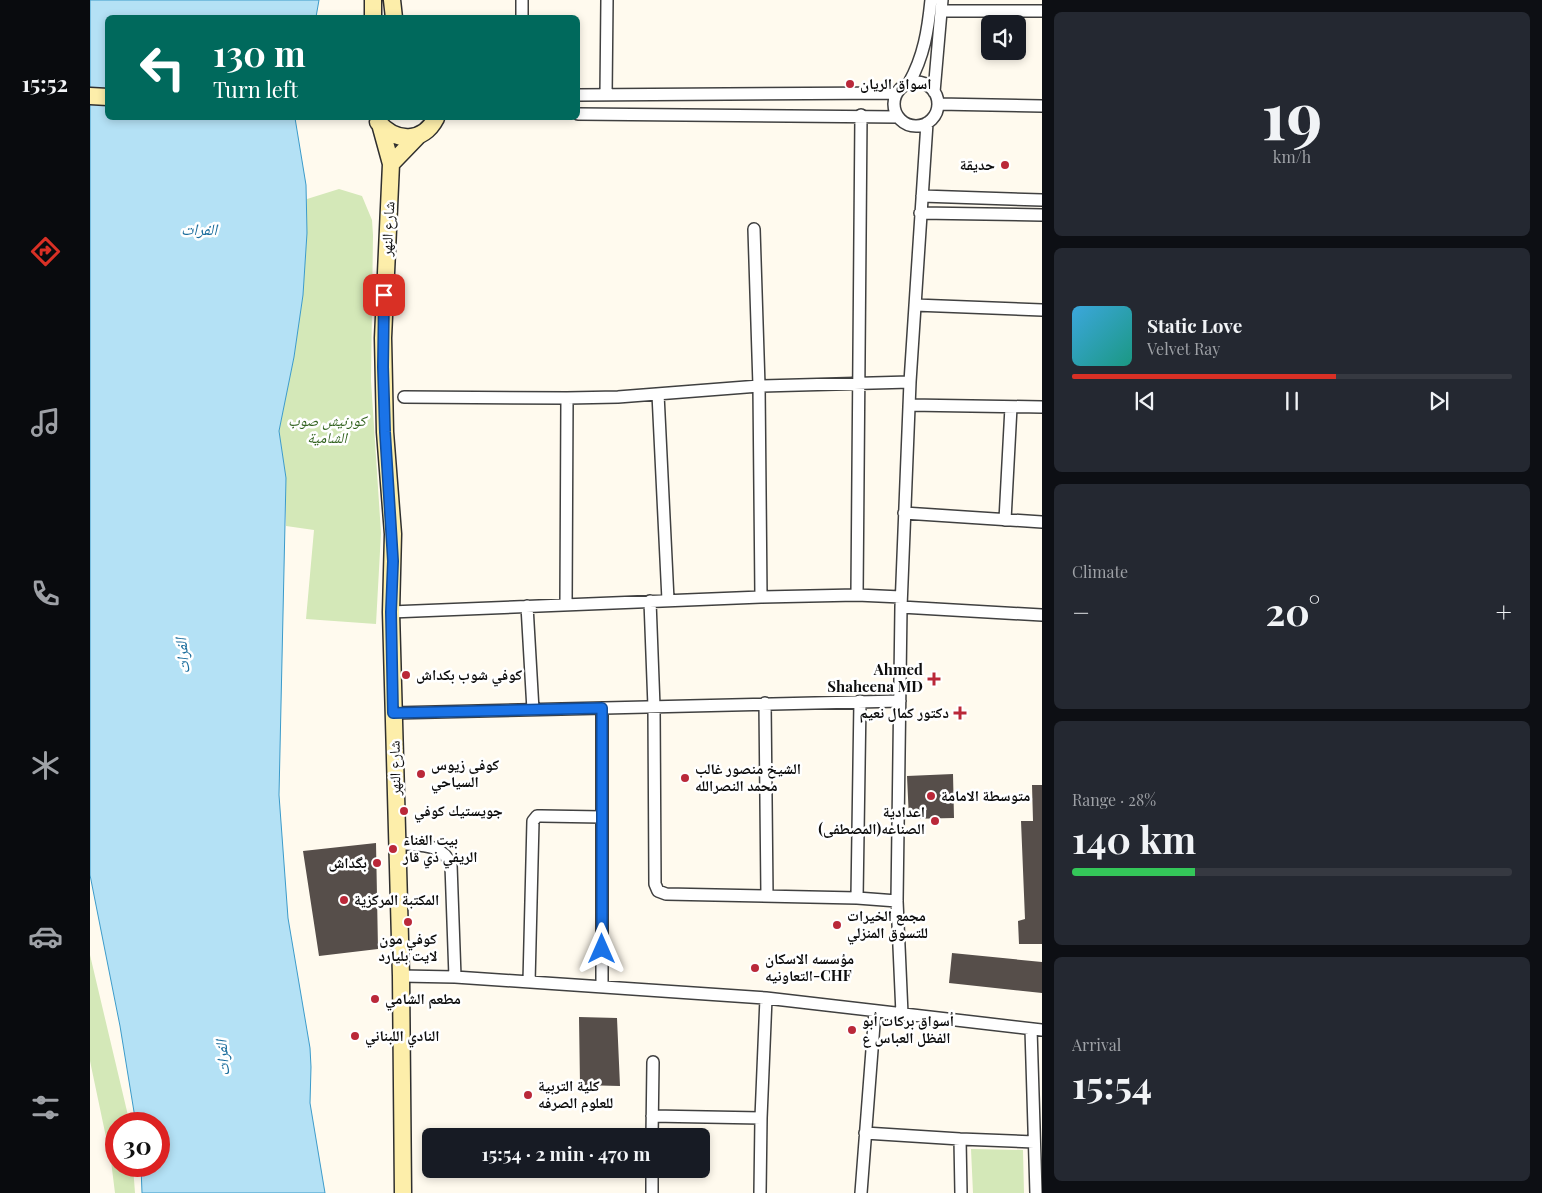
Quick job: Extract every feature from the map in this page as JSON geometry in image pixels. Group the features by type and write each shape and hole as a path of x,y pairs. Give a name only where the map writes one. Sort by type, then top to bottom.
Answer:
{"main road":[{"path":"372,0 373,15"},
{"path":"392,0 394,15"},
{"path":"90,96 105,97"},
{"path":"376,120 386,130 398,136 407,138 420,135"},
{"name":"شارع النهر","path":"376,120 392,164 383,338 385,432 393,534 391,612 401,976 403,1193"},
{"path":"392,164 420,135 430,128 435,120"}],"street":[{"path":"522,0 522,15"},
{"path":"606,95 607,0"},
{"path":"898,117 894,107 897,93 909,83 920,61 929,24 930,0"},
{"path":"580,114 861,115 898,117 916,126 927,123 935,115 938,104 934,92 942,5 1042,11"},
{"path":"909,83 924,84 934,92"},
{"path":"580,95 897,93"},
{"path":"938,104 1042,106"},
{"path":"857,595 861,115"},
{"path":"902,1014 897,901 901,602 910,382 927,123"},
{"path":"922,196 1042,200"},
{"path":"920,213 1042,215"},
{"path":"754,229 759,386 761,596"},
{"path":"915,305 1042,310"},
{"path":"404,397 567,398 658,394 759,386 910,382"},
{"path":"658,394 668,600"},
{"path":"566,604 567,398"},
{"path":"909,405 1042,407"},
{"path":"1005,520 1010,407"},
{"path":"904,513 1042,522"},
{"path":"391,612 761,596 857,595 901,602 1042,615"},
{"path":"650,601 654,708 655,884 658,891 666,894 857,898 897,901"},
{"path":"527,606 533,710"},
{"path":"857,898 860,701"},
{"path":"393,713 900,701"},
{"path":"765,703 767,896"},
{"path":"602,708 602,987"},
{"path":"529,982 533,821 537,816 602,817"},
{"path":"397,843 432,847 442,850 448,856 451,865 455,977"},
{"path":"401,976 455,977 766,998 1036,1030 1034,1142 1036,1193"},
{"path":"760,1193 766,998"},
{"path":"861,1193 875,1011"},
{"path":"652,1128 653,1062"},
{"path":"652,1116 761,1118"},
{"path":"865,1133 1034,1142"},
{"path":"960,1139 961,1193"},
{"path":"652,1178 652,1193"}],"green space":[{"name":"كورنيش صوب الشامية","path":"339,189 362,196 372,220 371,381 381,533 376,624 306,619 314,530 286,526 286,478 279,431 294,357 303,295 307,199"},
{"path":"90,955 127,1112 105,1112 105,1132 90,1061"},
{"path":"971,1149 1023,1150 1024,1193 973,1193"},
{"path":"113,1177 134,1177 135,1193 115,1193"}],"water":[{"name":"الفرات","path":"90,0 319,0 316,15 105,15 105,120 295,120 306,185 307,233 303,295 294,357 279,431 286,478 279,795 288,918 310,1048 310,1103 325,1193 142,1193 141,1177 170,1177 170,1112 134,1112 120,1026 90,875"}],"building":[{"path":"953,774 954,818 909,819 907,776"},
{"path":"1032,785 1042,785 1042,944 1019,944 1018,921 1025,919 1021,821 1033,821"},
{"name":"المكتبة المركزية","path":"376,843 378,949 319,956 303,851"},
{"path":"952,953 1042,962 1042,993 949,983"},
{"path":"579,1017 617,1018 620,1086 580,1085"}],"place":[{"name":"اسواق الريان","path":"850,84"},
{"name":"حديقة","path":"1005,165"},
{"name":"كوفي شوب بكداش","path":"406,675"},
{"name":"Ahmed Shaheena MD","path":"934,679"},
{"name":"دكتور كمال نعيم","path":"960,713"},
{"name":"كوفي زيوس السياحي","path":"421,774"},
{"name":"الشيخ منصور غالب محمد النصرالله","path":"685,778"},
{"name":"متوسطة الامامة","path":"931,796"},
{"name":"جويستيك كوفي","path":"404,811"},
{"name":"اعدادية الصناعه(المصطفى)","path":"935,821"},
{"name":"بيت الغناء الريفي ذي قار","path":"393,849"},
{"name":"بگداش","path":"377,863"},
{"name":"المكتبة المركزية","path":"344,900"},
{"name":"كوفي مون لايت بليارد","path":"408,922"},
{"name":"مجمع الخيرات للتسوق المنزلي","path":"837,925"},
{"name":"مؤسسه الاسكان التعاونيه-CHF","path":"755,968"},
{"name":"مطعم الشامي","path":"375,999"},
{"name":"أسواق بركات أبو الفظل العباس ع","path":"852,1030"},
{"name":"النادي اللبناني","path":"355,1036"},
{"name":"كلية التربية للعلوم الصرفه","path":"528,1095"}],"route":[{"path":"384,295 383,367 385,432 393,534 391,612 393,713 602,708 602,949"}]}
